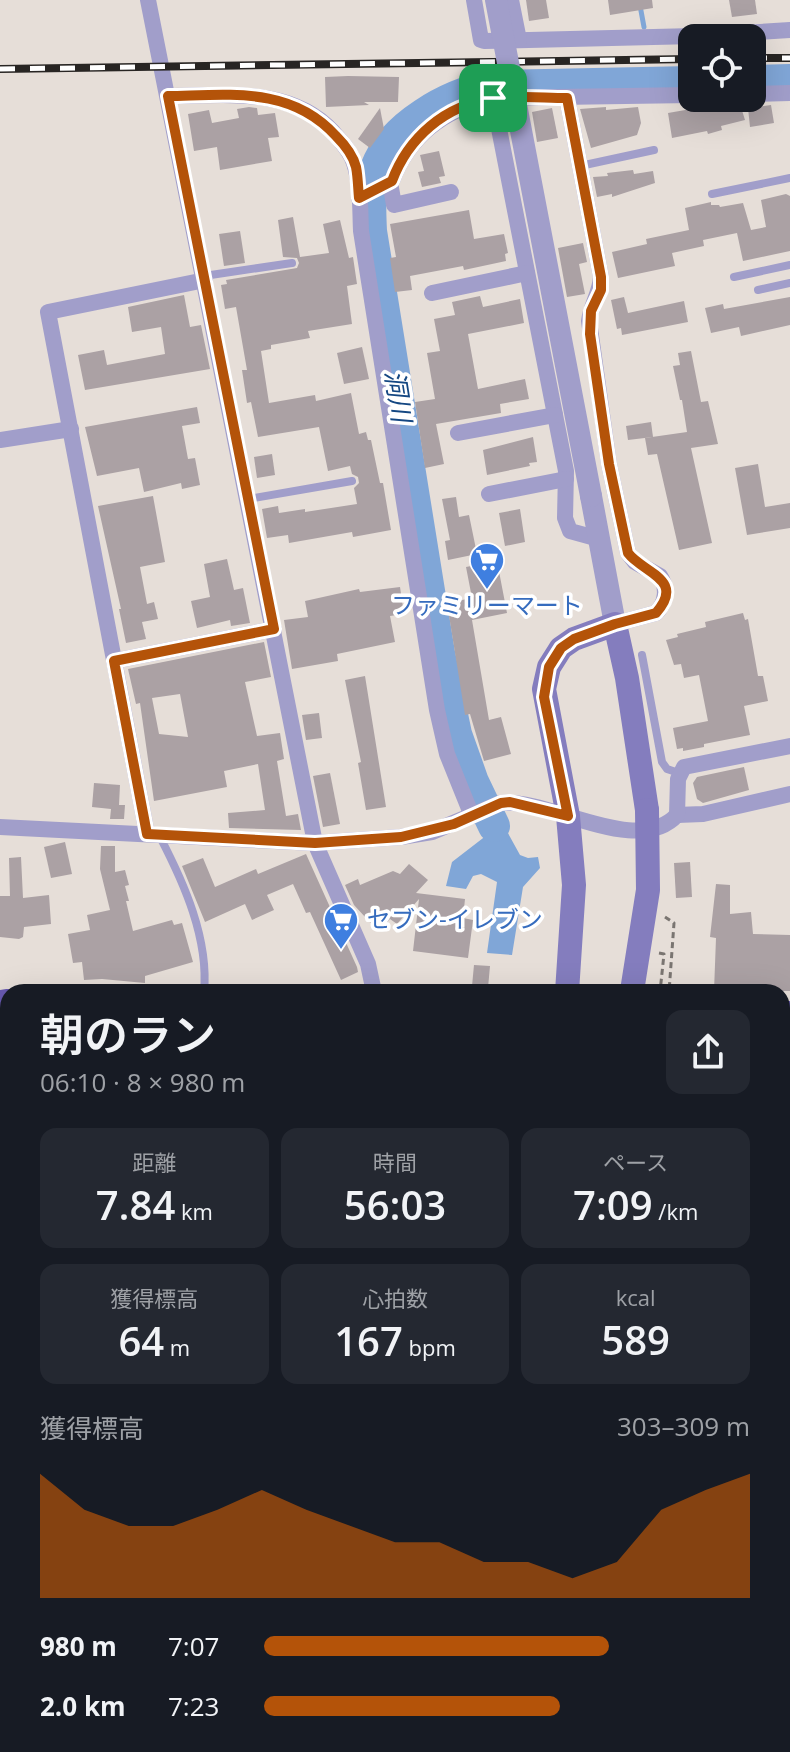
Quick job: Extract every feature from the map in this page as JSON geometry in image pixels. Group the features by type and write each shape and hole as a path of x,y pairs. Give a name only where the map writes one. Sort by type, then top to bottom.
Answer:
{"main road":[{"path":"568,984 574,885 568,816 544,697 545,680 561,648 574,639 615,624 627,678 647,810 648,890 633,984"}],"street":[{"path":"148,0 315,843 368,964 372,984"},
{"path":"474,0 481,40 695,36 790,30"},
{"path":"496,0 615,624 656,613 663,603 665,589 660,576 635,562 628,553 612,478 589,321 601,290 601,277 567,98"},
{"path":"511,0 519,40"},
{"path":"766,94 790,93"},
{"path":"360,198 387,185 409,147 423,132 455,111 493,98 678,95"},
{"path":"168,96 241,96 297,105 325,124 350,153 360,198 361,231 437,710 447,754 474,815"},
{"path":"493,98 566,479 565,518 570,531 599,539"},
{"path":"387,185 394,205 451,192"},
{"path":"432,293 527,273"},
{"path":"153,835 114,661 48,312 205,278"},
{"path":"458,433 555,415"},
{"path":"0,440 71,429"},
{"path":"489,494 566,479"},
{"path":"114,661 274,629"},
{"path":"677,815 679,773 684,767 790,746"},
{"path":"0,827 315,843 432,832 501,803 526,805 600,826 636,830 661,826 677,815 703,814 790,794"}],"lane":[{"path":"580,167 654,150"},
{"path":"712,194 790,178"},
{"path":"205,278 292,263"},
{"path":"734,277 790,265"},
{"path":"758,290 790,283"},
{"path":"248,499 352,481"},
{"path":"642,655 662,762 667,769 679,773"},
{"path":"153,835 195,922 204,962 204,984"}],"path":[{"path":"662,915 674,923 670,984"},
{"path":"655,952 664,954 661,984"}],"water":[{"path":"481,784 520,855 538,857 540,868 523,887 512,955 487,953 497,882 481,874 473,876 466,889 446,886 452,862 487,835 486,822 469,790"}],"building":[{"path":"526,0 546,0 549,18 529,21"},
{"path":"608,0 652,0 653,8 610,15"},
{"path":"729,0 755,0 757,14 732,17"},
{"path":"325,77 399,77 398,102 326,107"},
{"path":"771,105 774,123 750,127 748,112 766,112 766,106"},
{"path":"606,107 606,110 638,107 641,123 637,135 591,148 580,109"},
{"path":"257,108 258,115 275,113 279,137 268,138 272,161 220,170 217,147 194,151 188,114 209,110 212,123 239,118 237,109"},
{"path":"380,108 384,129 370,148 358,139"},
{"path":"552,108 558,138 537,142 532,112"},
{"path":"742,112 745,120 721,126 722,130 708,134 707,131 672,138 668,113"},
{"path":"439,151 445,176 439,177 441,183 422,187 418,172 424,171 420,155"},
{"path":"633,170 634,174 653,171 655,183 612,197 612,194 597,197 593,177"},
{"path":"786,194 790,196 790,251 743,261 737,233 703,240 704,246 672,253 675,266 618,278 612,252 647,244 646,239 689,230 685,208 711,202 711,205 720,207 743,203 751,230 766,227 761,200"},
{"path":"469,210 474,239 504,234 508,253 505,254 506,261 464,270 463,266 410,276 412,290 395,292 390,258 396,257 390,224"},
{"path":"293,217 300,257 329,253 323,224 340,220 349,258 353,257 357,284 347,286 352,324 308,331 310,338 271,345 271,349 261,351 269,403 315,395 316,401 351,393 359,434 366,432 368,440 371,440 391,530 353,537 352,532 289,543 288,535 267,538 262,509 278,506 279,513 305,509 305,512 357,504 354,488 359,483 350,466 328,471 319,427 258,437 251,402 247,403 242,370 247,370 236,307 225,309 221,285 227,284 226,280 297,268 297,258 283,257 278,220"},
{"path":"240,231 245,263 224,266 219,234"},
{"path":"583,243 587,262 579,264 585,294 567,297 558,248"},
{"path":"184,295 190,327 201,325 210,369 85,390 78,355 104,350 107,365 165,354 161,327 132,332 128,307"},
{"path":"480,296 483,307 520,299 524,323 468,334 478,389 525,379 529,399 500,404 501,413 436,424 444,464 425,468 415,402 435,399 427,353 440,351 434,319 455,315 452,302"},
{"path":"624,297 628,313 684,301 688,322 622,335 621,328 617,329 611,300"},
{"path":"790,297 790,325 741,336 739,327 711,333 705,308 723,304 724,309"},
{"path":"362,347 369,379 344,384 337,353"},
{"path":"691,351 701,402 708,401 718,444 691,448 712,543 679,550 657,454 648,455 645,438 687,432 673,366 680,365 678,353"},
{"path":"197,407 200,423 182,426 188,459 195,458 200,485 182,489 181,483 144,492 139,468 97,476 85,427"},
{"path":"651,422 653,437 628,440 626,426"},
{"path":"533,437 537,462 487,475 483,450"},
{"path":"272,454 275,475 257,478 254,457"},
{"path":"758,464 765,507 790,503 790,528 747,535 735,468"},
{"path":"153,496 165,562 140,567 147,604 154,602 158,619 142,622 146,639 126,643 98,506"},
{"path":"456,497 459,517 469,515 477,554 448,560 445,541 450,540 442,499"},
{"path":"520,509 525,542 505,546 499,513"},
{"path":"227,559 234,590 243,588 250,623 231,626 230,620 197,628 191,601 210,597 204,564"},
{"path":"497,561 507,613 472,620 489,720 501,717 511,754 484,761 470,714 465,715 447,603 472,598 466,567"},
{"path":"400,587 404,614 390,616 395,642 337,654 338,661 292,669 284,620 308,617 305,601 359,589 360,592"},
{"path":"743,613 745,620 748,619 758,676 763,676 768,701 744,706 750,735 704,744 704,747 683,751 683,748 677,749 673,728 708,721 699,675 684,678 681,664 674,665 666,640 706,627 705,622"},
{"path":"264,642 271,677 245,682 257,736 280,733 284,759 277,761 286,816 298,814 301,830 229,828 228,813 265,810 258,764 224,771 227,787 154,801 140,703 136,704 128,669","holes":["180,694 188,737 159,734 152,698"]},
{"path":"365,676 386,807 366,810 358,763 361,762 345,680"},
{"path":"319,713 322,738 306,740 302,715"},
{"path":"744,767 749,790 703,803 697,799 693,783 697,777"},
{"path":"330,773 340,824 323,827 313,776"},
{"path":"94,783 120,785 119,805 125,805 124,819 110,819 111,809 92,807"},
{"path":"65,842 72,874 51,878 44,847"},
{"path":"101,846 115,846 115,872 125,870 129,885 125,886 129,901 126,901 133,931 172,920 174,925 182,923 193,962 145,976 145,983 84,980 82,962 73,963 68,934 90,930 87,915 110,910 100,869"},
{"path":"306,854 357,967 358,972 341,980 310,912 306,913 293,884 267,895 274,910 252,920 245,904 205,922 182,866 203,858 215,887 256,869 258,874"},
{"path":"21,857 23,898 49,895 51,924 24,927 23,937 19,939 0,937 0,896 10,896 9,858"},
{"path":"690,862 692,897 676,898 674,863"},
{"path":"409,864 428,880 416,893 465,899 463,918 473,920 468,958 413,951 419,899 397,924 390,919 378,931 354,905 345,885 358,879 360,885 393,871 400,874"},
{"path":"716,884 730,885 730,914 751,912 753,934 790,935 790,984 714,984 716,938 710,937"},
{"path":"474,965 490,966 488,984 472,984"}],"waterway":[{"path":"639,0 644,27"},
{"name":"洞川","path":"766,81 790,80"},
{"name":"洞川","path":"494,826 473,782 456,734 439,653 371,231 370,200 374,176 384,152 408,126 423,114 474,90 490,86 678,82"}],"railway":[{"path":"766,58 790,58"},
{"path":"0,69 678,59"}],"place":[{"name":"ファミリーマート","path":"487,591"},
{"name":"セブン-イレブン","path":"341,951"}],"route":[{"path":"168,96 241,96 297,105 325,124 350,153 359,198 392,181 409,147 439,119 475,102 493,98 567,98 601,277 601,290 589,321 609,464 628,553 635,562 660,576 665,589 663,603 656,613 574,639 561,648 549,667 544,697 568,816 510,802 432,832 401,837 315,843 147,834 114,661 274,629 168,96"}]}
